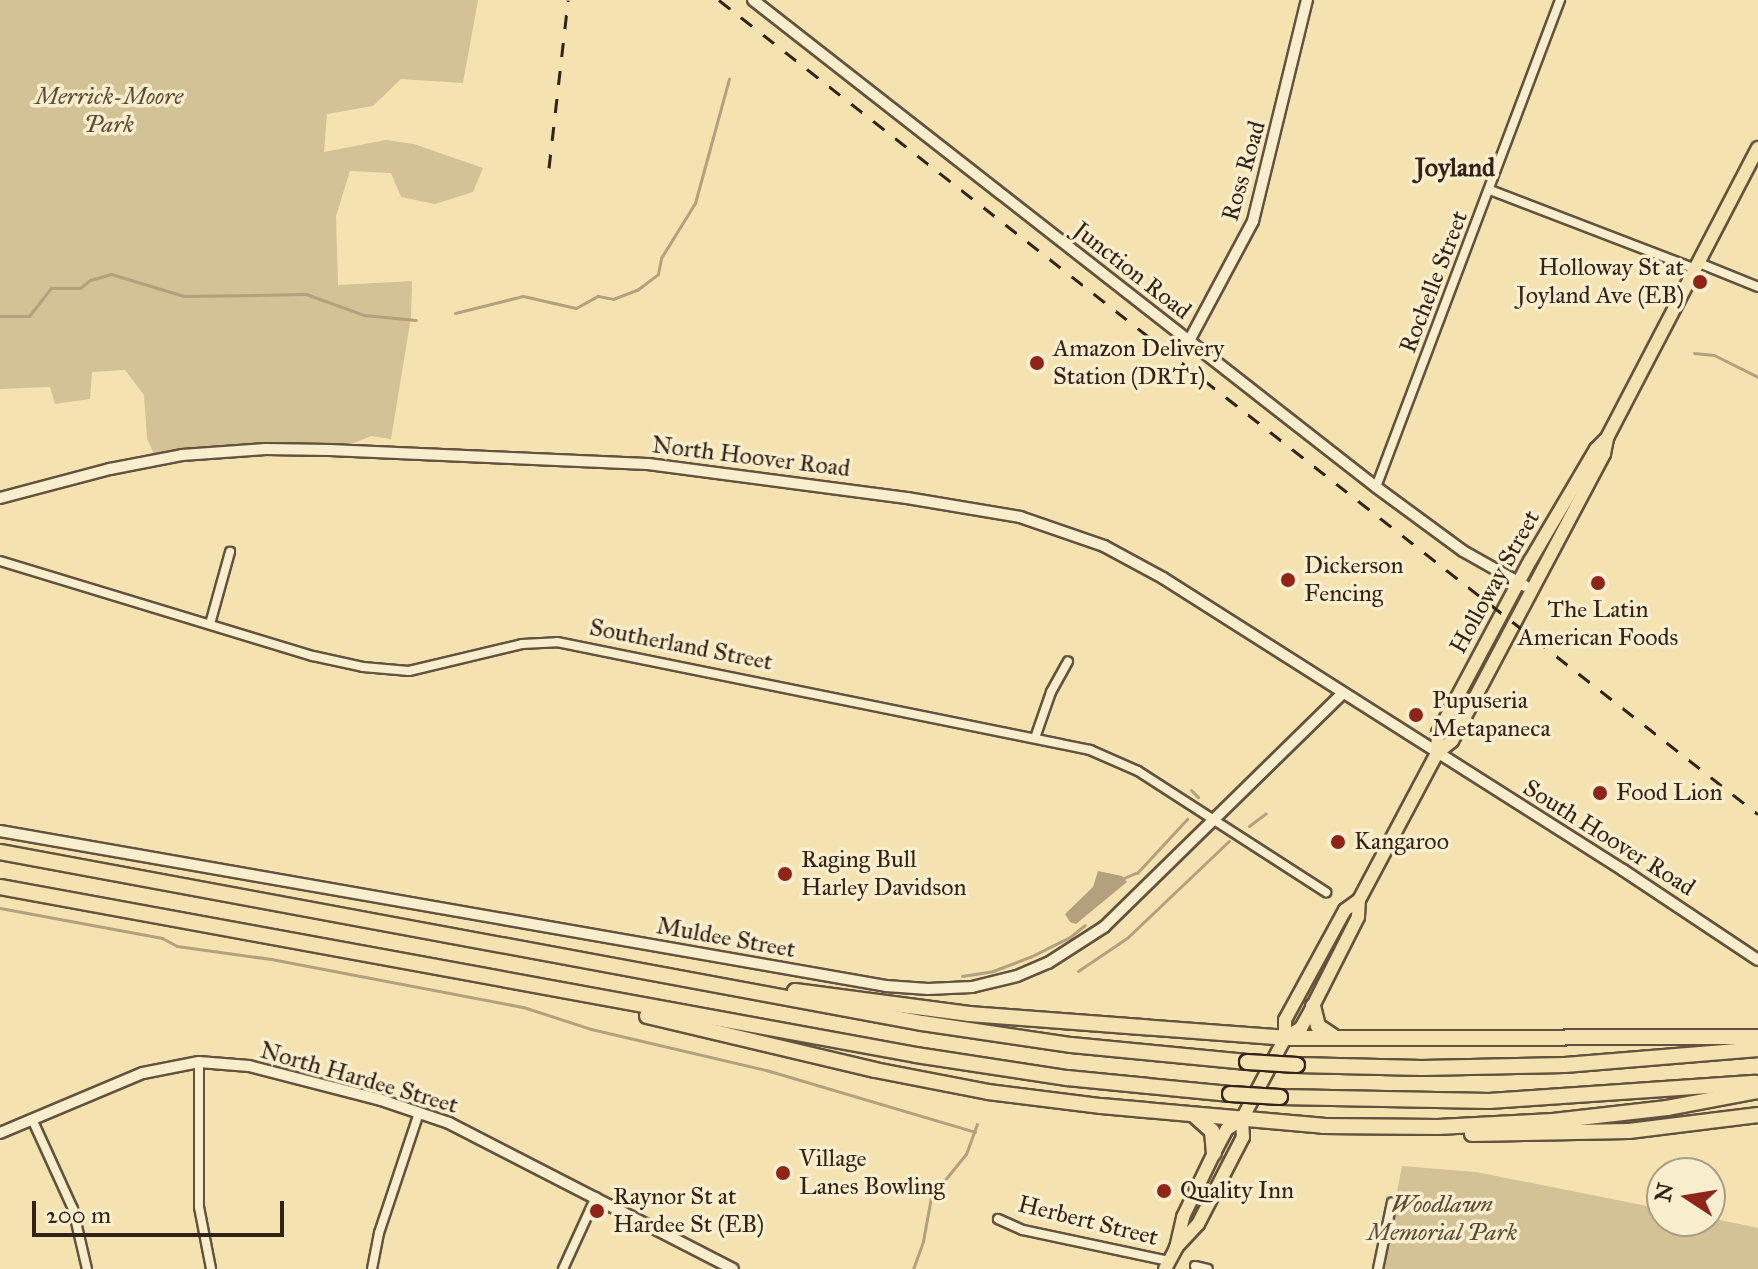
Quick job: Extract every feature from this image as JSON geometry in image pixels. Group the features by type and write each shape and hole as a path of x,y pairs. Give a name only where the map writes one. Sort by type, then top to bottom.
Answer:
{"highway":[{"path":"0,852 1012,1037 1247,1062 1422,1068 1565,1065 1758,1049"},
{"path":"0,887 562,992 992,1067 1230,1094 1505,1100 1758,1083"},
{"path":"742,990 796,991 969,1014 1285,1038 1758,1037"},
{"path":"562,992 691,1027 913,1078 1012,1095 1193,1115 1475,1134 1565,1134 1667,1127 1758,1115"},
{"path":"1313,1006 1320,1030 1337,1038"},
{"path":"1400,1127 1591,1117 1667,1108 1758,1091"},
{"path":"1193,1115 1212,1131 1214,1153"}],"main road":[{"name":"Holloway Street","path":"1285,1038 1301,1028 1313,1006 1358,917 1359,900 1437,753 1452,741 1604,454 1607,438 1758,148"},
{"name":"Holloway Street","path":"1437,753 1438,733 1519,582 1596,449 1607,438"},
{"name":"Holloway Street","path":"1176,1248 1183,1217 1214,1153 1227,1129 1242,1119 1285,1038 1285,1020 1291,1007 1345,910 1359,900"},
{"name":"Holloway Street","path":"1167,1265 1176,1248 1198,1224 1243,1137 1242,1119"}],"street":[{"name":"Junction Road","path":"753,0 1376,487 1463,551 1532,590"},
{"name":"Ross Road","path":"1189,341 1253,221 1307,0"},
{"name":"Rochelle Street","path":"1376,487 1560,0"},
{"path":"1490,190 1758,287"},
{"name":"North Hoover Road","path":"0,498 155,459 266,449 610,460 907,498 1020,517 1123,555 1437,753"},
{"path":"210,624 230,552"},
{"name":"Southerland Street","path":"0,561 313,656 387,670 438,666 535,641 575,644 1035,738 1119,760 1326,892"},
{"path":"1035,738 1051,692 1068,661"},
{"name":"Muldee Street","path":"0,831 826,975 928,989 1001,981 1062,956 1116,917 1343,693"},
{"name":"South Hoover Road","path":"1437,753 1758,960"},
{"path":"199,1062 199,1207 211,1269"},
{"name":"North Hardee Street","path":"0,1133 143,1073 199,1062 259,1068 419,1113 493,1143 716,1265 733,1269"},
{"path":"372,1269 379,1233 419,1113"},
{"path":"32,1119 73,1209 87,1269"},
{"path":"563,1269 596,1197"},
{"path":"1378,1269 1392,1202"},
{"name":"Herbert Street","path":"998,1219 1023,1230 1167,1265"},
{"path":"1195,1266 1208,1269"}],"green space":[{"name":"Merrick-Moore Park","path":"0,0 478,0 463,83 401,79 373,106 327,114 324,152 386,140 414,144 483,168 473,192 435,204 401,197 391,173 350,171 336,216 338,285 412,281 411,317 391,439 371,436 354,443 184,448 154,454 147,439 144,395 125,370 92,372 90,399 55,404 50,387 0,389"},
{"name":"Woodlawn Memorial Park","path":"1402,1166 1476,1172 1646,1206 1646,1237 1726,1237 1726,1221 1758,1228 1758,1269 1382,1269"}],"shaded area":[{"path":"1098,871 1122,876 1127,882 1076,924 1070,922 1065,914 1093,887"}],"waterway":[{"path":"455,313 523,296 576,308 598,296 613,299 637,290 658,274 661,258 695,203 729,79"},
{"path":"0,316 29,316 51,288 80,288 90,280 111,274 184,296 306,294 364,315 416,320"},
{"path":"1694,353 1714,355 1758,377"},
{"path":"1191,790 1198,797"},
{"path":"1249,826 1266,813"},
{"path":"1137,873 1187,819"},
{"path":"1078,971 1127,938 1229,841"},
{"path":"1124,878 1135,873"},
{"path":"0,908 162,938 177,946 271,959 523,1007 591,1029 766,1070 975,1132"},
{"path":"962,976 993,971 1030,957 1070,937 1085,925"},
{"path":"913,1269 923,1241 931,1197 966,1154 977,1124"}],"railway":[{"path":"549,168 568,0"},
{"path":"719,0 1758,814"}],"place":[{"name":"Holloway St at Joyland Ave (EB)","path":"1700,282"},
{"name":"Amazon Delivery Station (DRT1)","path":"1037,363"},
{"name":"Dickerson Fencing","path":"1288,580"},
{"name":"The Latin American Foods","path":"1598,583"},
{"name":"Pupuseria Metapaneca","path":"1416,715"},
{"name":"Food Lion","path":"1600,793"},
{"name":"Kangaroo","path":"1338,842"},
{"name":"Raging Bull Harley Davidson","path":"785,874"},
{"name":"Village Lanes Bowling","path":"783,1173"},
{"name":"Quality Inn","path":"1164,1191"},
{"name":"Raynor St at Hardee St (EB)","path":"597,1211"}],"district":[{"name":"Joyland","path":"1455,168"}]}
